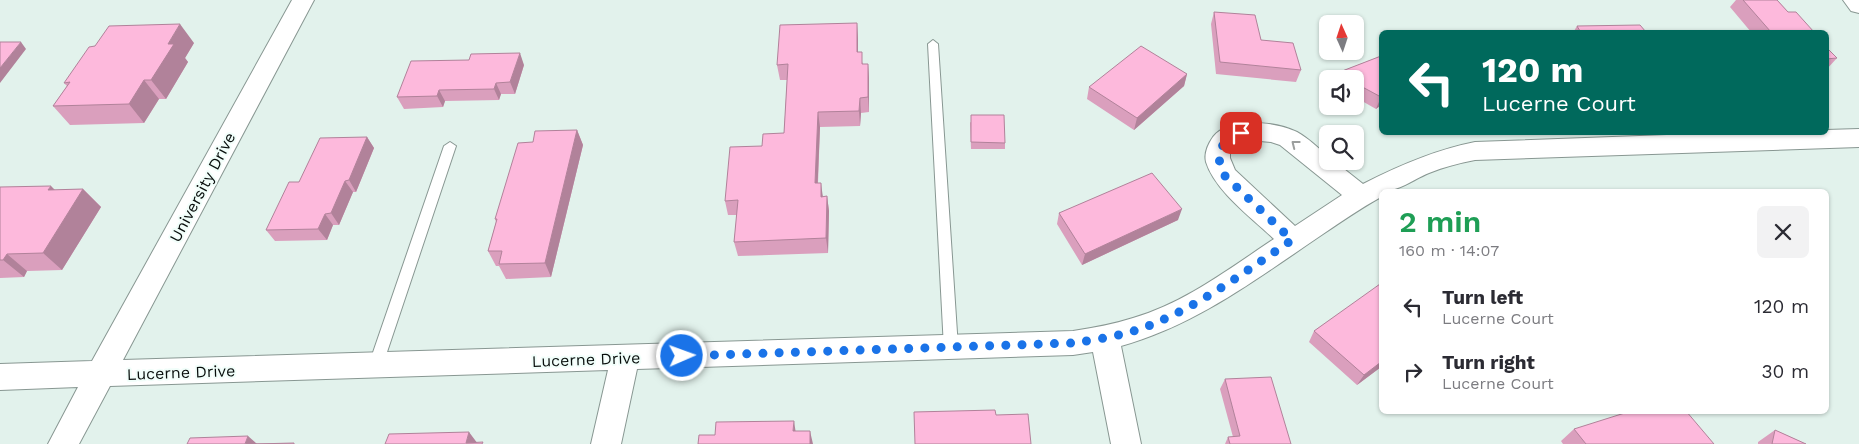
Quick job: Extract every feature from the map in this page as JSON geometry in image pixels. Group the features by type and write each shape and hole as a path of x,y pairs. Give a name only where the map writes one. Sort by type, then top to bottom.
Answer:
{"street":[{"name":"University Drive","path":"63,444 303,0"},
{"path":"1854,0 1859,6"},
{"path":"1292,240 1224,175 1218,161 1218,152 1227,140 1241,133 1261,130 1289,138 1361,196"},
{"name":"Lucerne Drive","path":"0,377 375,367 1073,343 1140,329 1189,307 1361,196 1419,167 1451,156 1475,151 1723,141 1859,138"},
{"path":"1104,338 1114,377 1126,444"},
{"path":"606,444 625,358"}],"lane":[{"path":"932,44 951,348"},
{"path":"375,367 450,146"}],"building":[{"path":"1743,0 1777,0 1788,12 1796,12 1812,30 1769,30"},
{"path":"1214,12 1255,15 1261,40 1293,43 1301,70 1220,62"},
{"path":"857,23 857,52 862,52 862,64 868,64 868,97 860,98 859,111 818,112 815,183 821,183 821,197 827,196 826,238 734,242 738,200 725,201 730,147 762,146 763,134 784,133 788,64 777,65 780,25"},
{"path":"180,24 168,44 174,44 151,80 144,80 129,104 53,106 70,82 64,83 89,47 95,46 109,26"},
{"path":"1640,25 1644,30 1579,30 1577,26"},
{"path":"0,42 21,42 0,68"},
{"path":"1141,46 1187,74 1137,118 1089,87"},
{"path":"1829,50 1837,58 1829,59"},
{"path":"520,53 510,82 496,83 494,89 439,90 437,96 397,97 411,61 469,60 471,54"},
{"path":"1379,57 1379,96 1364,88 1364,70 1345,70"},
{"path":"971,115 1004,115 1005,143 971,142"},
{"path":"577,130 545,263 499,264 502,251 488,251 497,219 495,219 518,143 533,142 535,131"},
{"path":"367,137 349,180 345,181 331,213 325,214 318,229 266,230 289,182 299,182 320,138"},
{"path":"1152,173 1182,209 1085,254 1059,213"},
{"path":"51,186 48,190 83,189 43,253 7,254 3,260 0,260 0,187"},
{"path":"1379,285 1379,364 1364,375 1314,331"},
{"path":"1271,377 1291,444 1230,444 1228,437 1240,436 1225,379"},
{"path":"995,410 996,415 1028,414 1031,444 915,444 914,412"},
{"path":"1622,414 1689,414 1714,444 1586,444 1574,429"},
{"path":"794,421 793,431 810,431 810,444 698,444 699,435 715,435 716,422"},
{"path":"1775,430 1806,444 1772,444"},
{"path":"469,432 466,443 483,442 482,444 385,444 389,434"},
{"path":"248,436 245,444 187,444 190,438"},
{"path":"294,443 294,444 254,444"}],"route":[{"path":"682,356 1073,343 1140,329 1204,299 1292,240 1224,175 1218,161 1218,152 1227,140 1241,133"}]}
